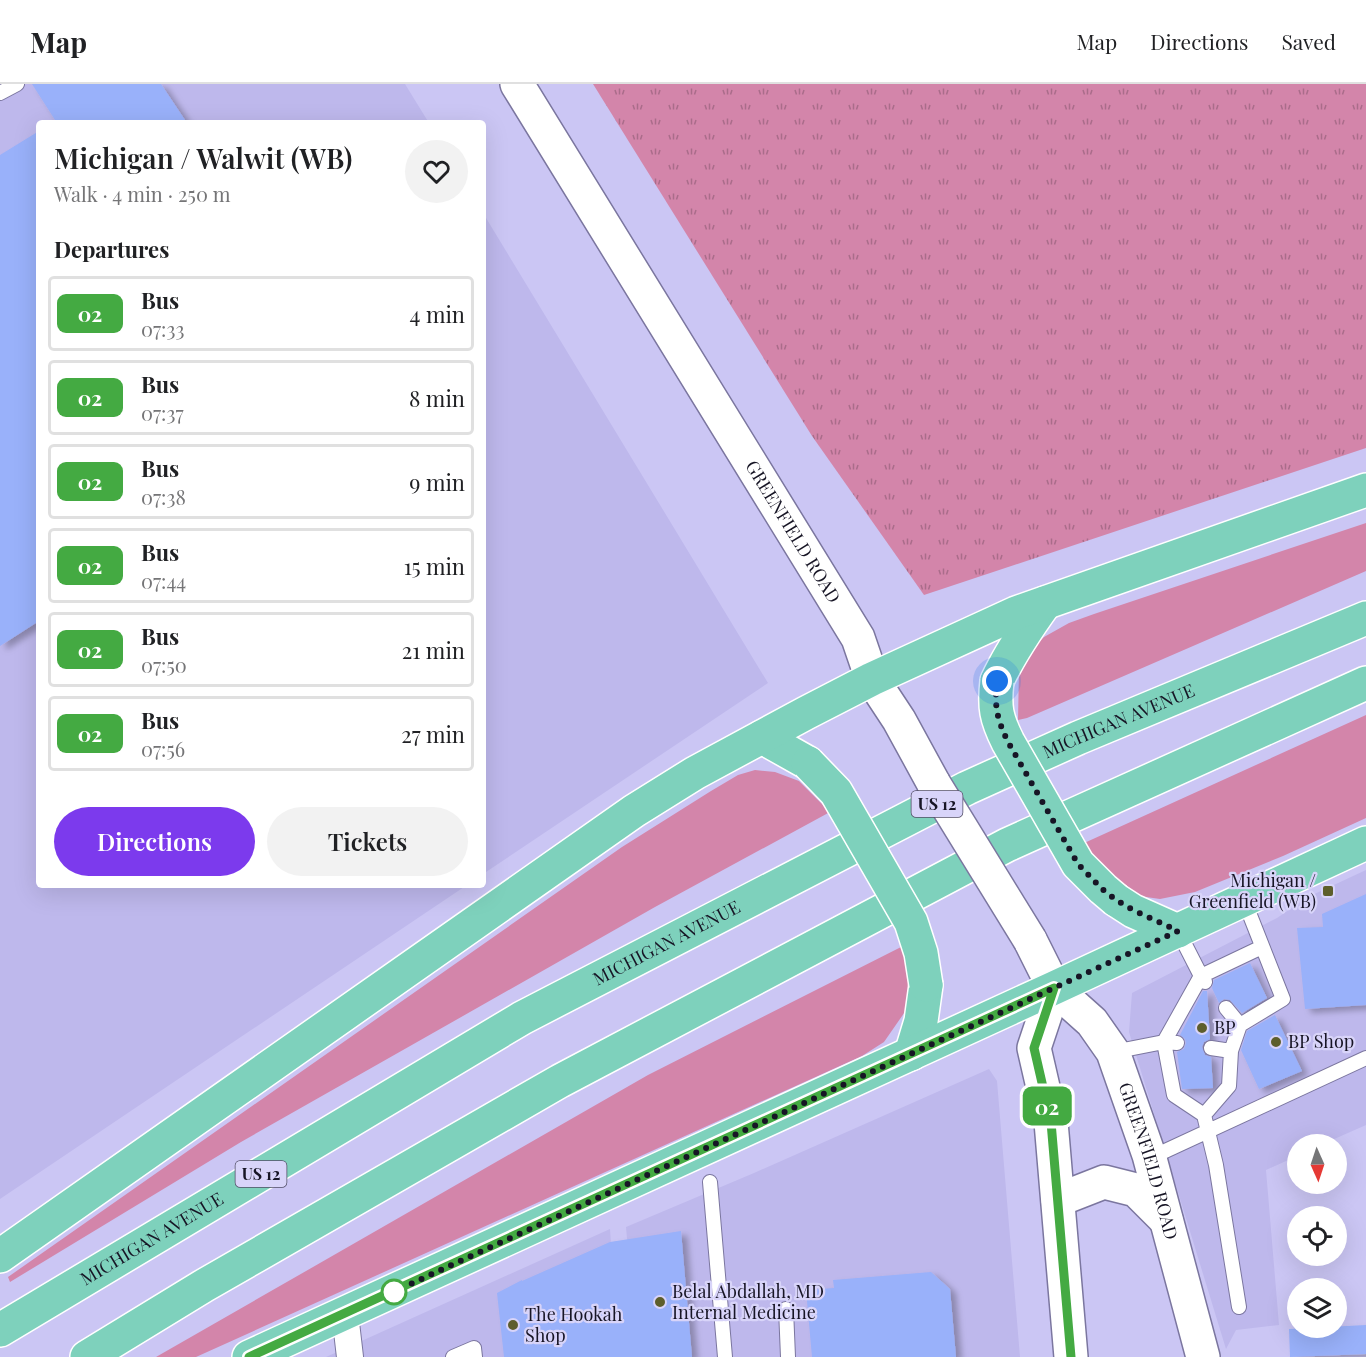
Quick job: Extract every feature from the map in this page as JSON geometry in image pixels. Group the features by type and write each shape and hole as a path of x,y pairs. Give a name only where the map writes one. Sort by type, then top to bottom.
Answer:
{"main road":[{"name":"GREENFIELD ROAD","path":"517,84 858,638 872,679 899,720 940,794 1030,940 1054,988 1092,1022 1113,1052 1150,1158 1203,1357"},
{"path":"0,1256 634,811 695,773 872,679 1016,614 1366,490"},
{"path":"1045,603 1017,642 997,681 995,697 1000,726 1078,864 1116,900 1178,931"},
{"name":"MICHIGAN AVENUE","path":"0,1330 532,1013 967,788 1078,738 1366,618"},
{"path":"87,1357 205,1285 561,1081 986,856 1366,683"},
{"path":"762,736 808,763 836,792 911,922 921,953 926,985 921,1021 911,1054"},
{"path":"249,1357 1366,843"},
{"path":"1054,988 1034,1048 1051,1122 1071,1357"},
{"path":"1058,1200 1104,1182 1136,1190 1166,1220"}],"street":[{"path":"345,1314 350,1357"}],"lane":[{"path":"0,93 16,84"},
{"path":"1204,1115 1229,1086 1231,1051 1240,1025 1283,999 1244,900"},
{"path":"1178,931 1203,979"},
{"path":"1239,1307 1216,1166 1204,1115 1174,1095 1170,1043 1203,979 1262,947"},
{"path":"1226,1008 1240,1025"},
{"path":"1113,1052 1170,1043"},
{"path":"1210,1048 1231,1051"},
{"path":"1150,1158 1366,1058"},
{"path":"710,1182 725,1357"},
{"path":"786,1309 788,1357"},
{"path":"453,1357 474,1348 475,1357"}],"shaded area":[{"path":"0,84 405,84 427,120 36,120 36,888 463,888 0,1199"},
{"path":"486,218 768,683 486,872"},
{"path":"1366,870 1366,1125 1346,1134 1287,1134 1287,1161 1266,1170 1279,1325 1236,1330 1226,1349 1129,1032 1132,993 1277,918 1308,897"},
{"path":"989,1069 997,1081 1020,1357 637,1357 626,1227"},
{"path":"610,1229 618,1357 326,1357"}],"green space":[{"path":"593,84 1366,84 1366,448 924,595 812,436"},
{"path":"1366,523 1366,571 1018,720 1019,670 1027,653 1044,637 1069,623 1094,614"},
{"path":"1366,715 1366,818 1283,856 1195,892 1160,899 1139,896 1116,886 1082,844"},
{"path":"755,770 775,772 799,781 830,812 655,907 241,1142 10,1282 8,1277 622,847 738,775"},
{"path":"907,944 911,967 909,1006 884,1042 862,1056 196,1357 156,1357 648,1075"}],"building":[{"path":"32,84 161,84 185,120 55,120"},
{"path":"36,133 36,623 0,646 0,155"},
{"path":"1366,894 1366,1005 1305,1009 1297,928 1323,927 1322,914"},
{"path":"1250,963 1267,998 1242,1013 1230,1000 1224,999 1219,1003 1212,988 1214,980"},
{"path":"1203,991 1207,991 1210,1039 1204,1042 1202,1047 1205,1055 1211,1057 1213,1088 1182,1089 1177,1052 1184,1049 1186,1043 1180,1035"},
{"name":"BP Shop","path":"1275,1015 1302,1071 1259,1089 1241,1050 1247,1031"},
{"path":"681,1231 692,1357 504,1357 497,1293 610,1242"},
{"path":"931,1272 950,1289 956,1357 812,1357 806,1290 834,1288 833,1280"},
{"path":"1366,1325 1366,1354 1290,1357 1289,1338 1347,1338 1347,1326"}],"bus line":[{"name":"02","path":"249,1357 1054,988 1034,1048 1051,1122 1071,1357"}],"place":[{"name":"Michigan / Greenfield (WB)","path":"1328,891"},
{"name":"BP","path":"1202,1028"},
{"name":"BP Shop","path":"1276,1042"},
{"name":"Belal Abdallah, MD Internal Medicine","path":"660,1302"},
{"name":"The Hookah Shop","path":"513,1325"}],"route":[{"path":"394,1292 1178,931 1116,900 1078,864 1000,726 995,697 997,681"}]}
